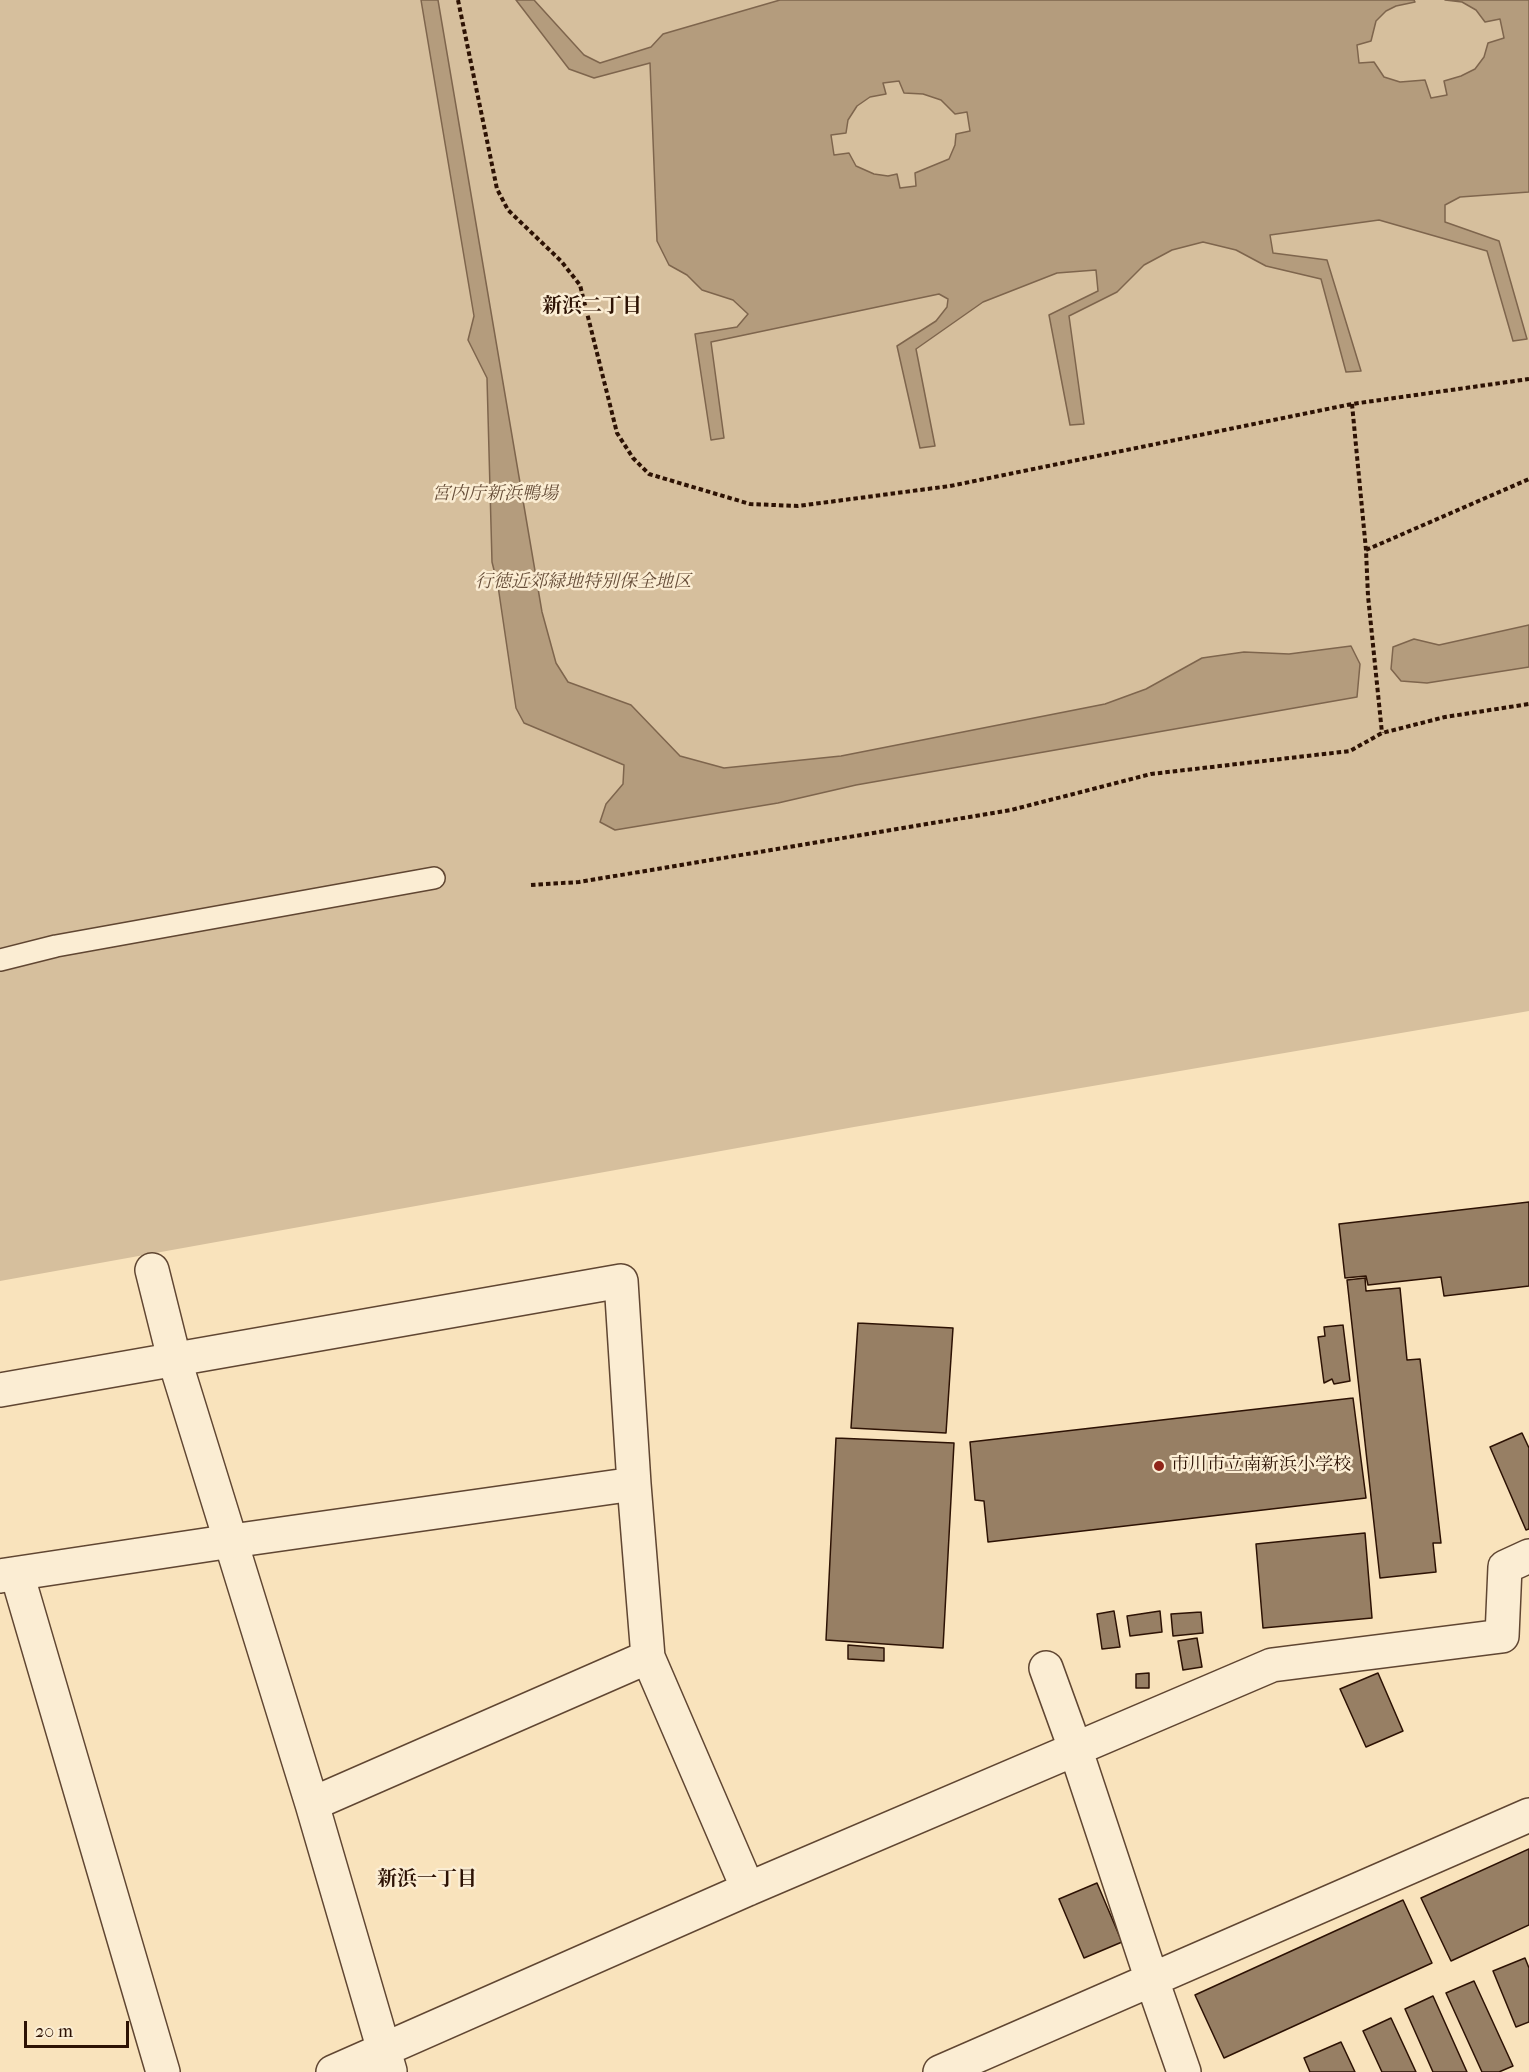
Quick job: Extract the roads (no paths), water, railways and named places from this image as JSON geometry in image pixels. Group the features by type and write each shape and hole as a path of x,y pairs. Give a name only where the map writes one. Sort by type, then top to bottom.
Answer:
{"street":[{"path":"152,1270 174,1358 312,1804 387,2061"},
{"path":"0,1390 621,1281 648,1657 748,1889"},
{"path":"163,2072 8,1575 634,1484"},
{"path":"333,2072 387,2061 748,1889 1272,1665 1502,1636 1504,1567 1529,1556"},
{"path":"312,1804 648,1657"},
{"path":"1046,1668 1184,2072"},
{"path":"940,2072 1529,1815"}],"lane":[{"path":"0,960 56,946 434,878"}],"place":[{"name":"市川市立南新浜小学校","path":"1159,1466"}],"district":[{"name":"新浜二丁目","path":"592,307"},
{"name":"新浜一丁目","path":"427,1880"}],"park label":[{"name":"宮内庁新浜鴨場","path":"495,495"},
{"name":"行徳近郊緑地特別保全地区","path":"583,583"}]}
